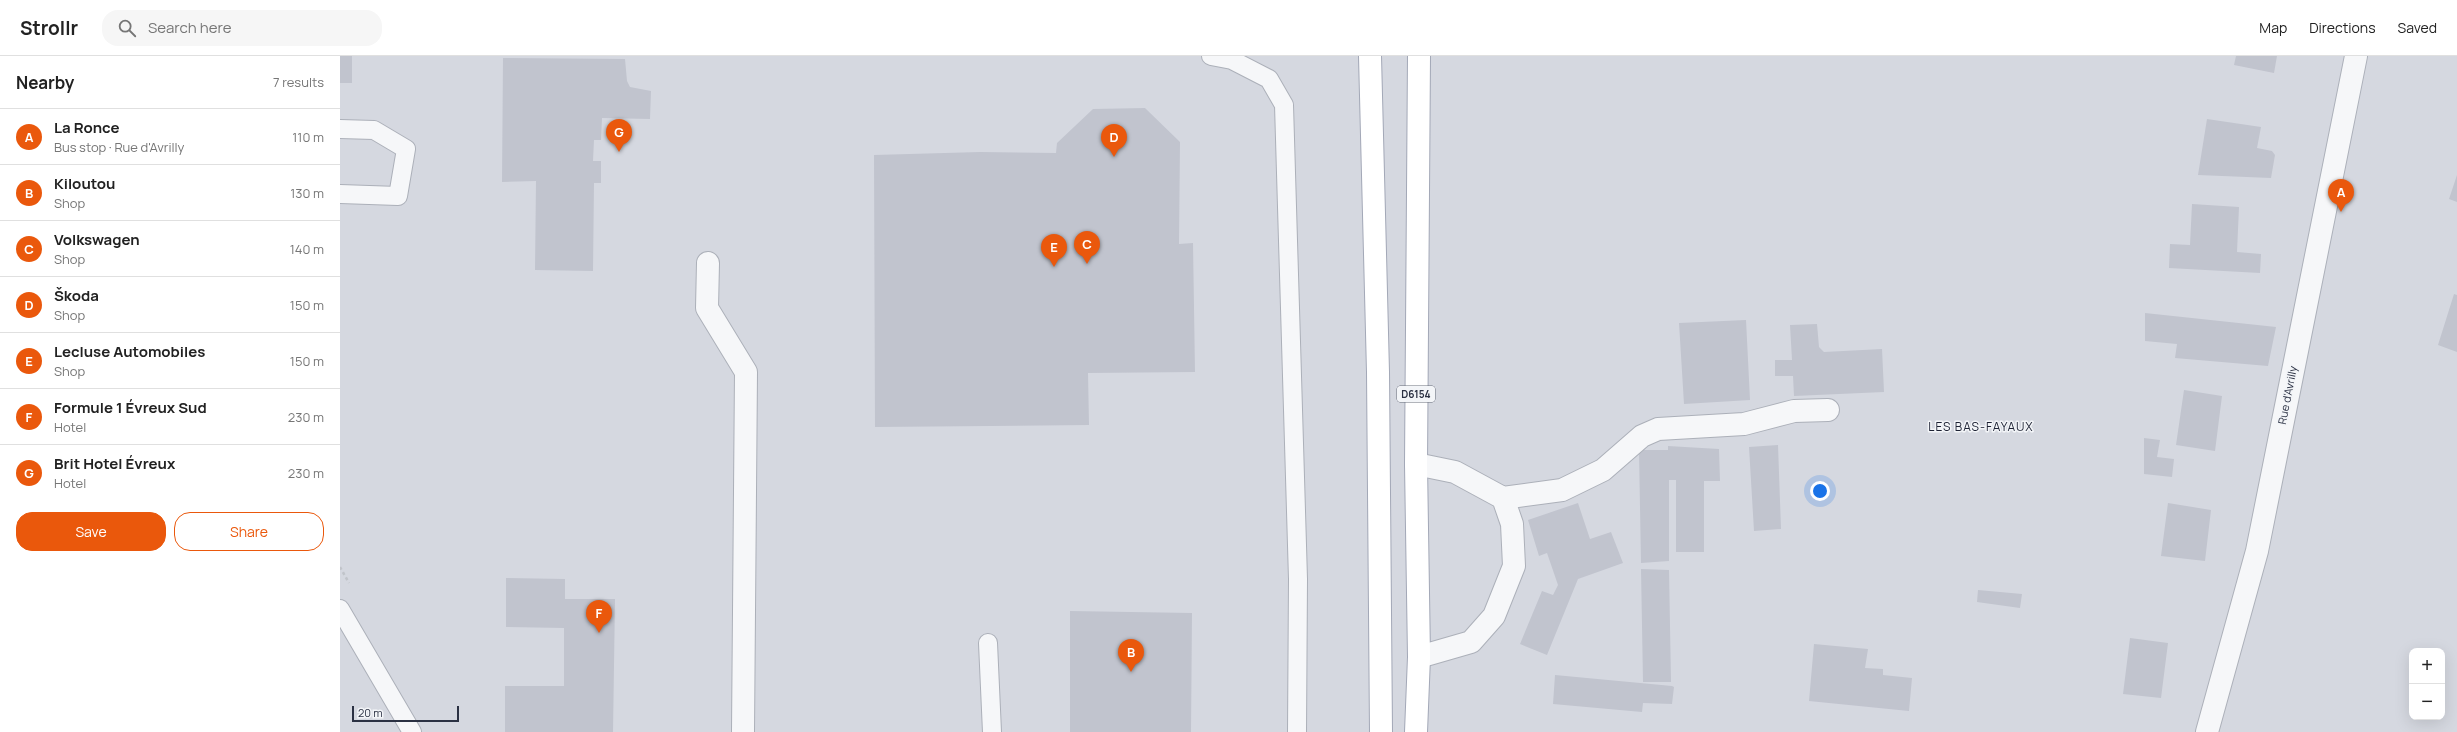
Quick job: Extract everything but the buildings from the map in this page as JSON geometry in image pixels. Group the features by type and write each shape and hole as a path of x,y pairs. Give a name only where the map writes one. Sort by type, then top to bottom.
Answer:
{"main road":[{"path":"1370,56 1379,395 1381,732"},
{"name":"D6154","path":"1416,732 1419,657 1416,464 1419,56"}],"street":[{"name":"Rue d'Avrilly","path":"2208,732 2257,551 2356,56"},
{"path":"708,263 707,308 746,372 744,732"},
{"path":"1416,464 1455,472 1503,498 1562,490 1603,470 1642,436 1658,429 1744,424 1794,411 1828,410"},
{"path":"1419,657 1471,642 1494,616 1514,566 1512,524 1503,498"}],"lane":[{"path":"1211,56 1232,60 1270,79 1284,105 1298,579 1298,732"},
{"path":"340,129 374,130 406,149 398,196 340,194"},
{"path":"340,609 412,732"},
{"path":"988,643 992,732"}],"shaded area":[{"path":"340,56 2457,56 2457,732 340,732"}],"place":[{"name":"Brit Hotel Évreux","path":"619,152"},
{"name":"Škoda","path":"1114,157"},
{"name":"La Ronce","path":"2341,212"},
{"name":"Volkswagen","path":"1087,264"},
{"name":"Lecluse Automobiles","path":"1054,267"},
{"name":"Formule 1 Évreux Sud","path":"599,633"},
{"name":"Kiloutou","path":"1131,672"}],"district":[{"name":"LES BAS-FAYAUX","path":"1981,426"}]}
